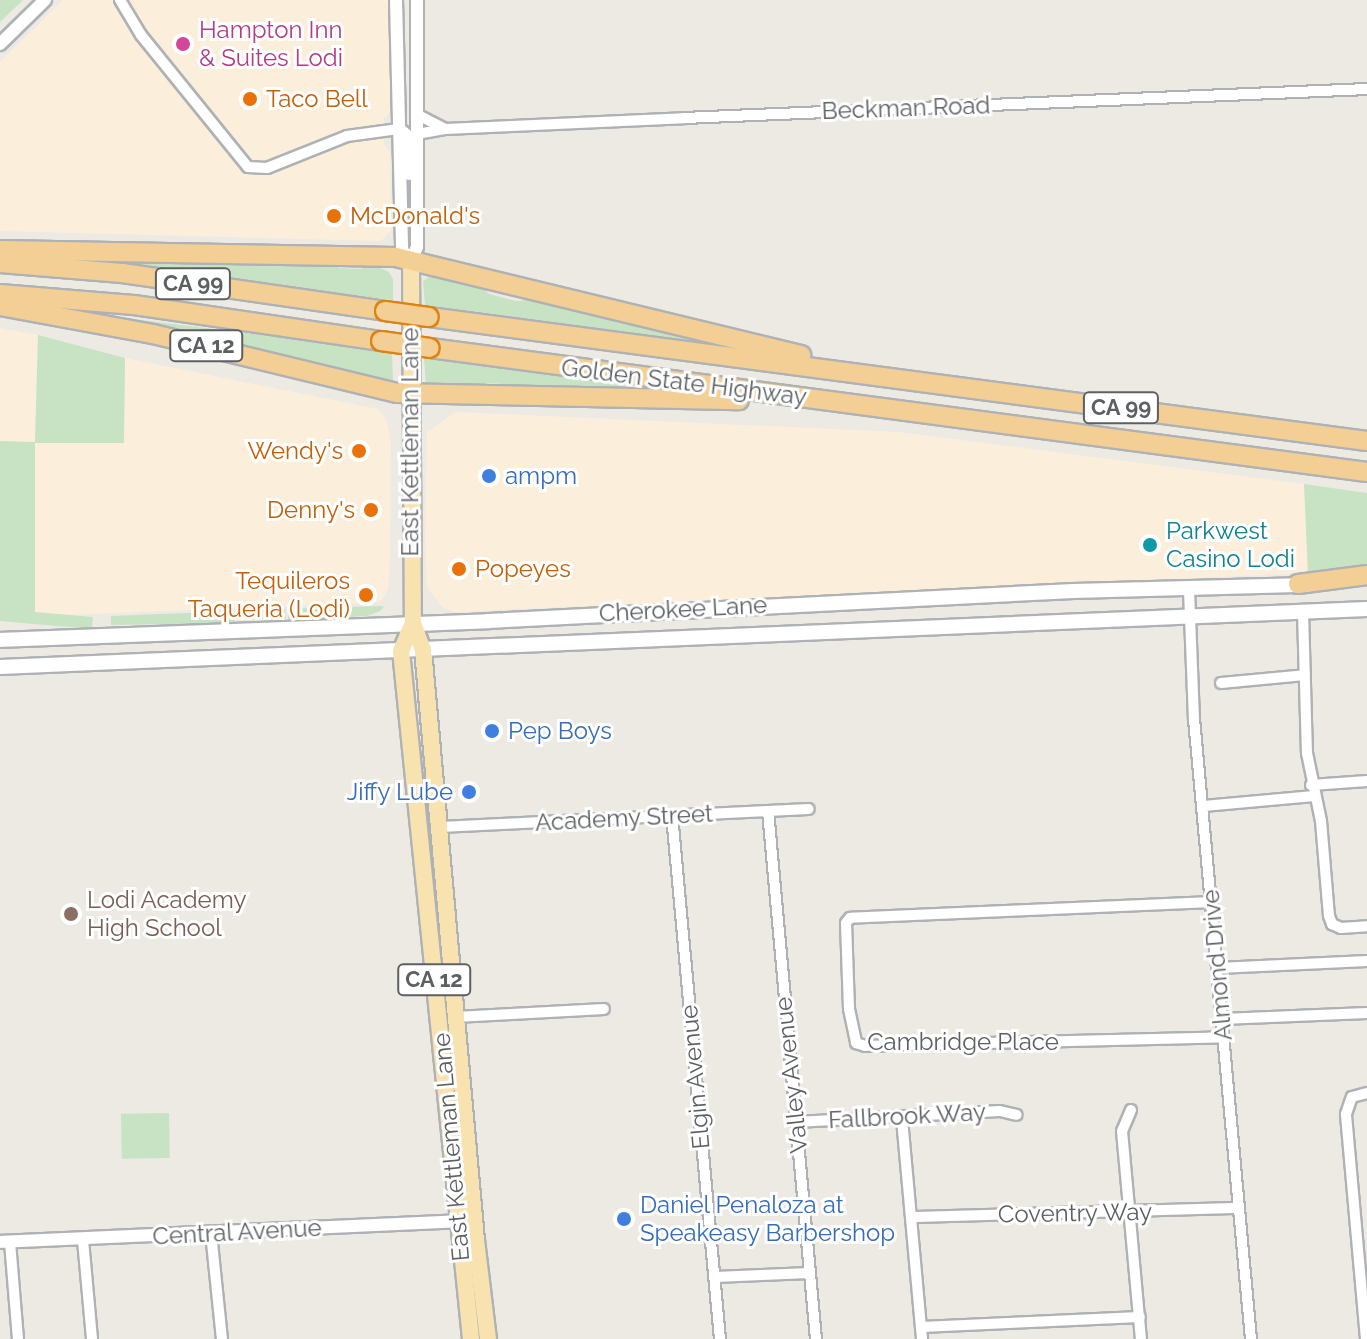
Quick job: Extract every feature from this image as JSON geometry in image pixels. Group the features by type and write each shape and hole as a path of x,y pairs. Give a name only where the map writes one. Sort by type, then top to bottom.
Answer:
{"highway":[{"path":"0,250 375,255 670,321 875,375"},
{"name":"Golden State Highway","path":"0,263 122,273 429,317 1367,441"},
{"name":"Golden State Highway","path":"0,294 134,305 430,348 1367,472"},
{"name":"CA 12","path":"0,306 153,334 409,394"},
{"path":"409,394 735,399 881,408"},
{"path":"1298,584 1367,575"}],"main road":[{"name":"East Kettleman Lane","path":"411,261 409,394 413,623 423,650 488,1339"},
{"name":"Cherokee Lane","path":"0,640 1082,591 1367,584"},
{"path":"762,605 763,634"},
{"name":"Cherokee Lane","path":"0,667 1367,609"},
{"name":"East Kettleman Lane","path":"413,623 401,651 471,1339"}],"street":[{"path":"0,44 45,0"},
{"path":"120,0 141,35 248,167 267,168 347,136 399,129 409,137 409,208 417,219"},
{"name":"East Kettleman Lane","path":"396,0 402,250 411,261 417,247 417,0"},
{"path":"397,55 405,69 407,116 417,134"},
{"name":"Beckman Road","path":"417,134 445,129 1367,89"},
{"name":"Beckman Road","path":"418,115 445,129"},
{"name":"Almond Drive","path":"1189,590 1194,719 1251,1339"},
{"path":"1303,612 1307,753 1321,821 1332,924 1341,928 1367,926"},
{"path":"1221,683 1305,675"},
{"path":"1203,806 1367,781"},
{"name":"Academy Street","path":"440,827 809,809"},
{"name":"Valley Avenue","path":"768,811 816,1339"},
{"name":"Elgin Avenue","path":"672,815 720,1339"},
{"name":"Cambridge Place","path":"1212,902 850,918 846,923 849,1009 856,1043 865,1046 1223,1037"},
{"path":"1218,968 1367,961"},
{"path":"456,1017 604,1009"},
{"path":"1222,1019 1367,1013"},
{"path":"1366,1339 1346,1114 1352,1097 1367,1093"},
{"path":"1131,1110 1122,1131 1127,1213 1141,1339"},
{"name":"Fallbrook Way","path":"796,1122 902,1119 1000,1111 1017,1115"},
{"path":"902,1119 922,1339"},
{"name":"Coventry Way","path":"911,1217 1238,1208"},
{"name":"Central Avenue","path":"5,1242 475,1220"},
{"path":"211,1233 222,1339"},
{"path":"83,1240 92,1339"},
{"path":"5,1242 18,1339"},
{"path":"714,1277 810,1273"},
{"path":"921,1327 1140,1317"}],"shaded area":[{"path":"63,0 390,0 390,112 384,119 384,144 390,152 391,230 381,241 0,231 0,62"},
{"path":"0,328 38,335 35,442 123,443 125,358 378,409 387,421 391,443 390,559 388,589 382,599 376,603 35,616 35,443 0,441"},
{"path":"456,412 898,432 1304,484 1308,573 455,612 442,607 427,587 425,538 427,432"}],"green space":[{"path":"0,0 23,0 0,22"},
{"path":"52,259 329,262 340,268 361,269 371,264 389,272 393,279 393,300"},
{"path":"432,275 482,287 489,294 516,301 527,300 703,337 702,342 425,305 423,281"},
{"path":"109,316 392,351 393,380 389,382 107,323"},
{"path":"38,335 125,358 124,443 35,443 35,616 0,618 0,441 35,442"},
{"path":"424,357 658,388 658,395 487,383 478,389 426,387"},
{"path":"1304,484 1367,493 1367,568 1308,573"},
{"path":"331,607 326,619 288,621 288,609"},
{"path":"346,607 384,607 380,611 367,616 351,617"},
{"path":"0,609 93,617 92,629 0,621"},
{"path":"285,609 286,621 246,620 245,611"},
{"path":"236,611 235,623 111,625 111,616"},
{"path":"169,1113 170,1158 122,1159 121,1114"}],"place":[{"name":"Hampton Inn & Suites Lodi","path":"183,44"},
{"name":"Taco Bell","path":"250,99"},
{"name":"McDonald's","path":"334,216"},
{"name":"Wendy's","path":"359,451"},
{"name":"ampm","path":"489,476"},
{"name":"Denny's","path":"371,510"},
{"name":"Parkwest Casino Lodi","path":"1150,545"},
{"name":"Popeyes","path":"459,569"},
{"name":"Tequileros Taqueria (Lodi)","path":"366,595"},
{"name":"Pep Boys","path":"492,731"},
{"name":"Jiffy Lube","path":"469,792"},
{"name":"Lodi Academy High School","path":"71,914"},
{"name":"Daniel Penaloza at Speakeasy Barbershop","path":"624,1219"}]}
